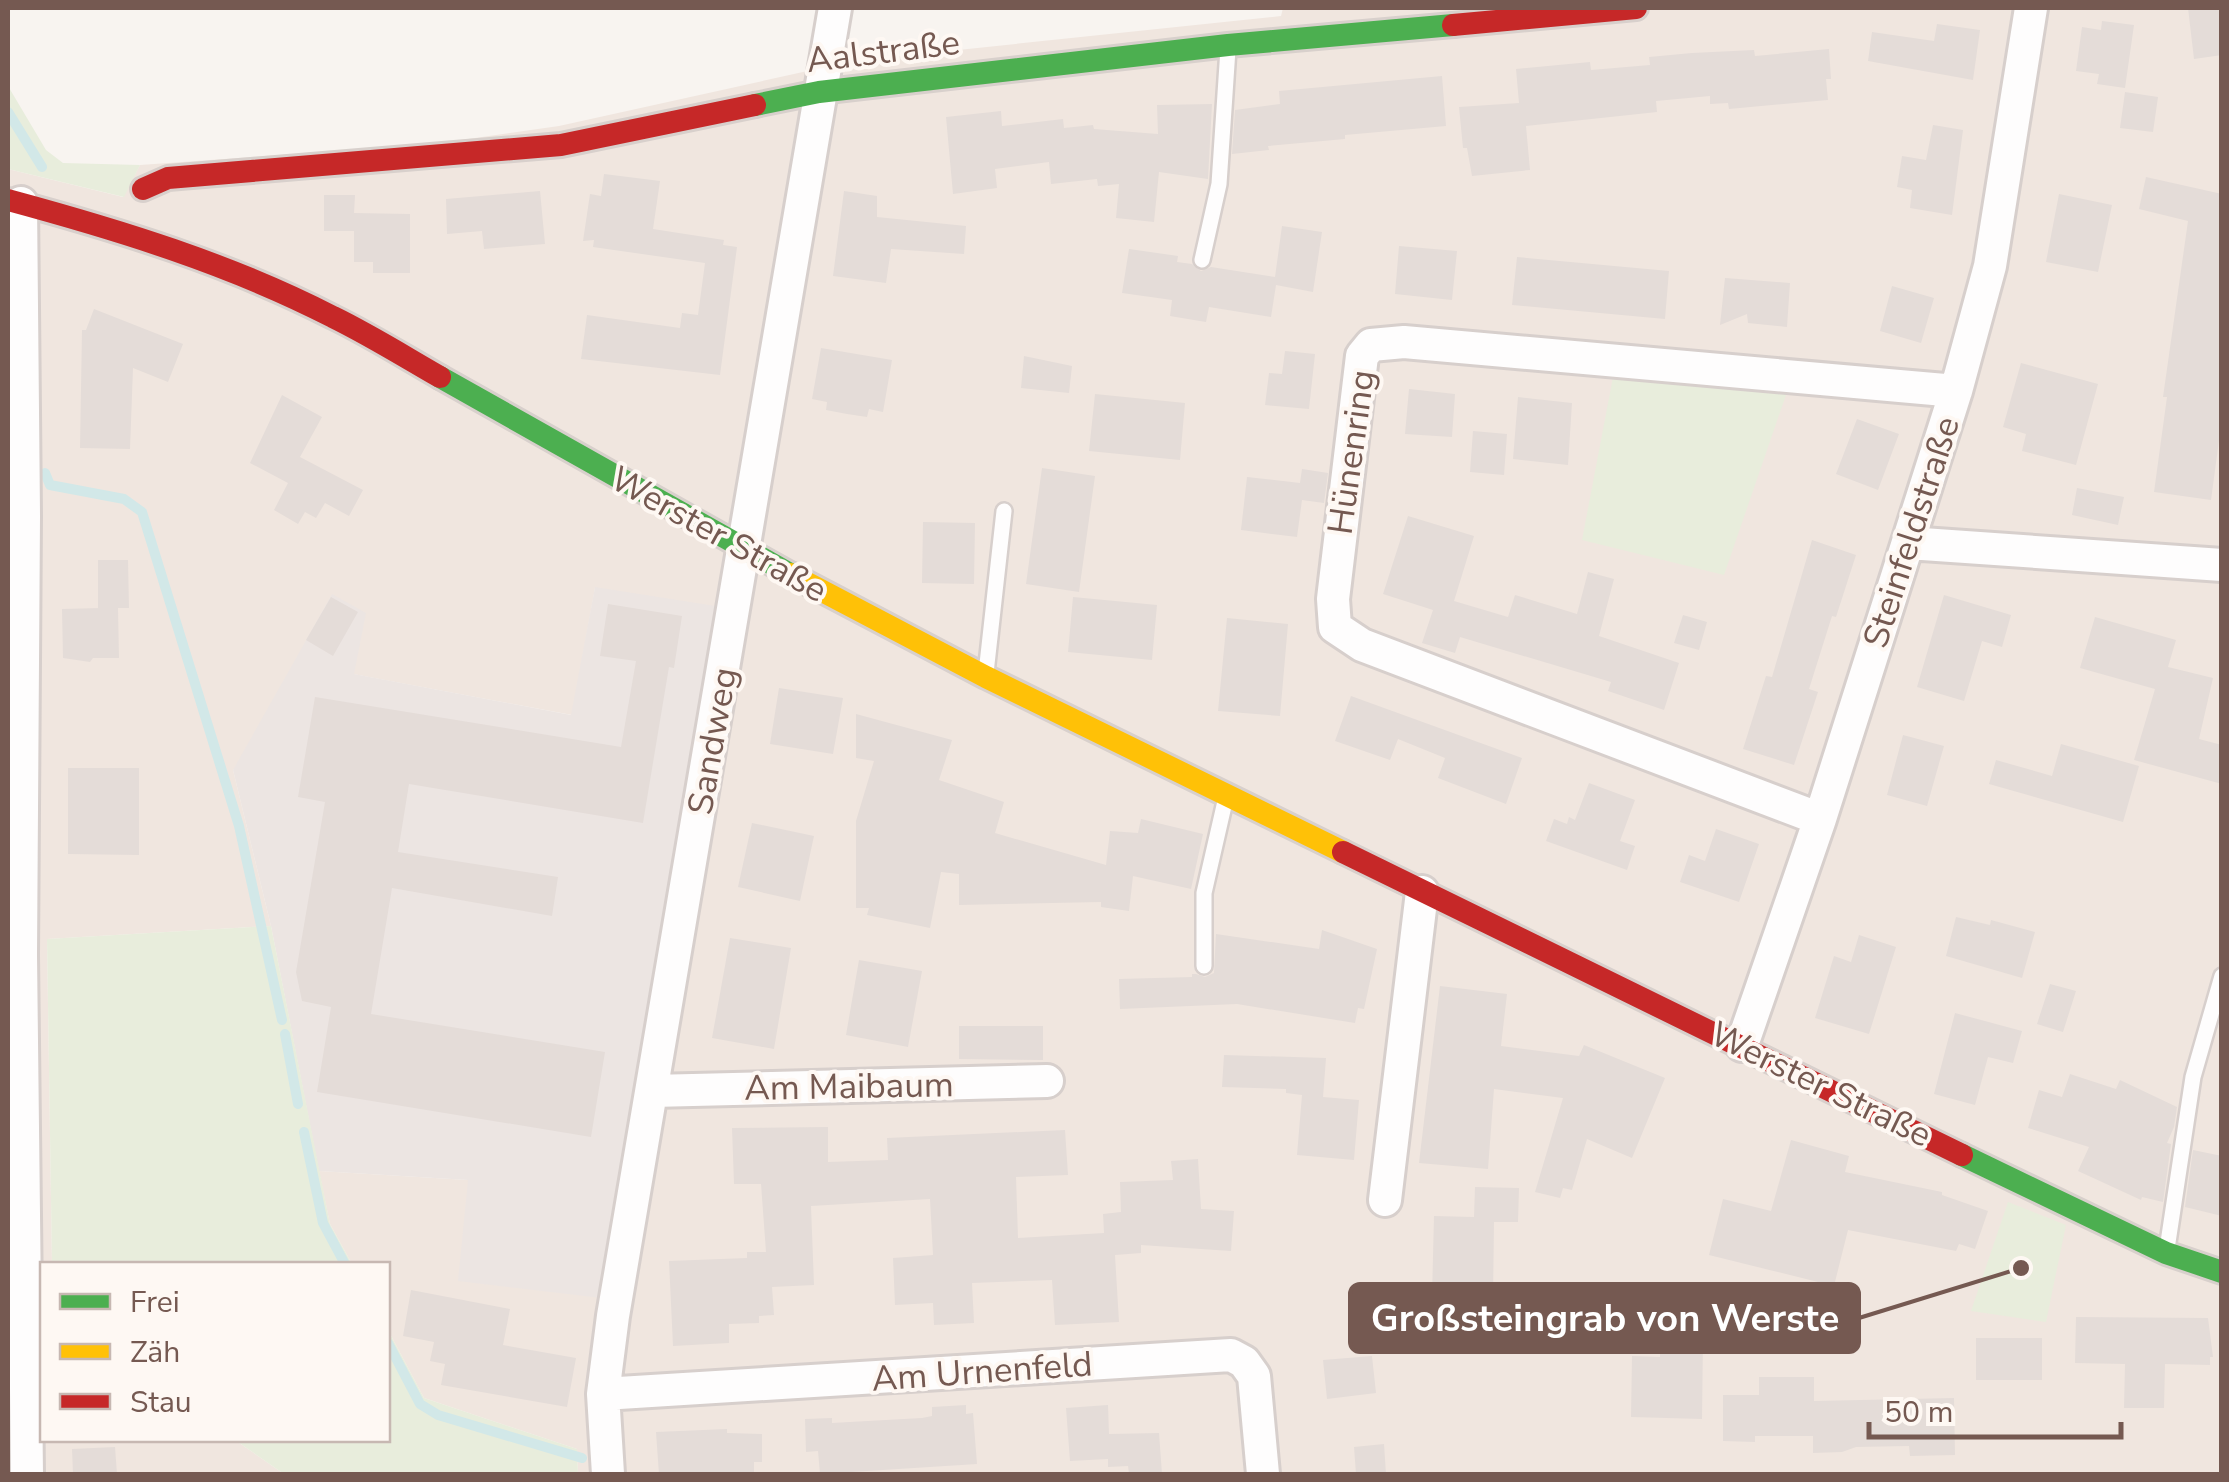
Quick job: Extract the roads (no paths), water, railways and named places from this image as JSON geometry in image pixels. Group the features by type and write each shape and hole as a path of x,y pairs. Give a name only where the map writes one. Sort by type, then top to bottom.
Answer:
{"main road":[{"name":"Aalstraße","path":"143,189 168,178 561,146 819,92 1228,45 1632,8"},
{"name":"Werster Straße","path":"14,201 130,233 262,284 334,318 745,552 986,677 2166,1253 2222,1272"}],"street":[{"name":"Sandweg","path":"608,1474 603,1394 835,8"},
{"name":"Steinfeldstraße","path":"1742,1044 1820,819 1956,391 1990,266 2031,8"},
{"path":"14,201 24,516 14,955 27,1474"},
{"name":"Hünenring","path":"1820,819 1362,646 1335,627 1332,599 1362,356 1370,345 1404,342 1956,391"},
{"path":"1908,543 2222,565"},
{"path":"1385,1200 1422,892"},
{"name":"Am Maibaum","path":"652,1091 1047,1081"},
{"name":"Am Urnenfeld","path":"603,1394 1231,1355 1244,1362 1254,1376 1263,1474"}],"lane":[{"path":"1202,260 1219,184 1228,45"},
{"path":"986,677 1004,511"},
{"path":"1204,966 1204,893 1226,796"},
{"path":"2166,1253 2193,1077 2222,976"}],"waterway":[{"path":"8,112 42,167"},
{"path":"45,473 50,485 124,499 142,512 239,826 282,1020"},
{"path":"285,1034 298,1104"},
{"path":"304,1132 323,1223 344,1262"},
{"path":"390,1347 420,1404 438,1415 582,1458"}],"place":[{"name":"Großsteingrab von Werste","path":"2021,1268"}]}
